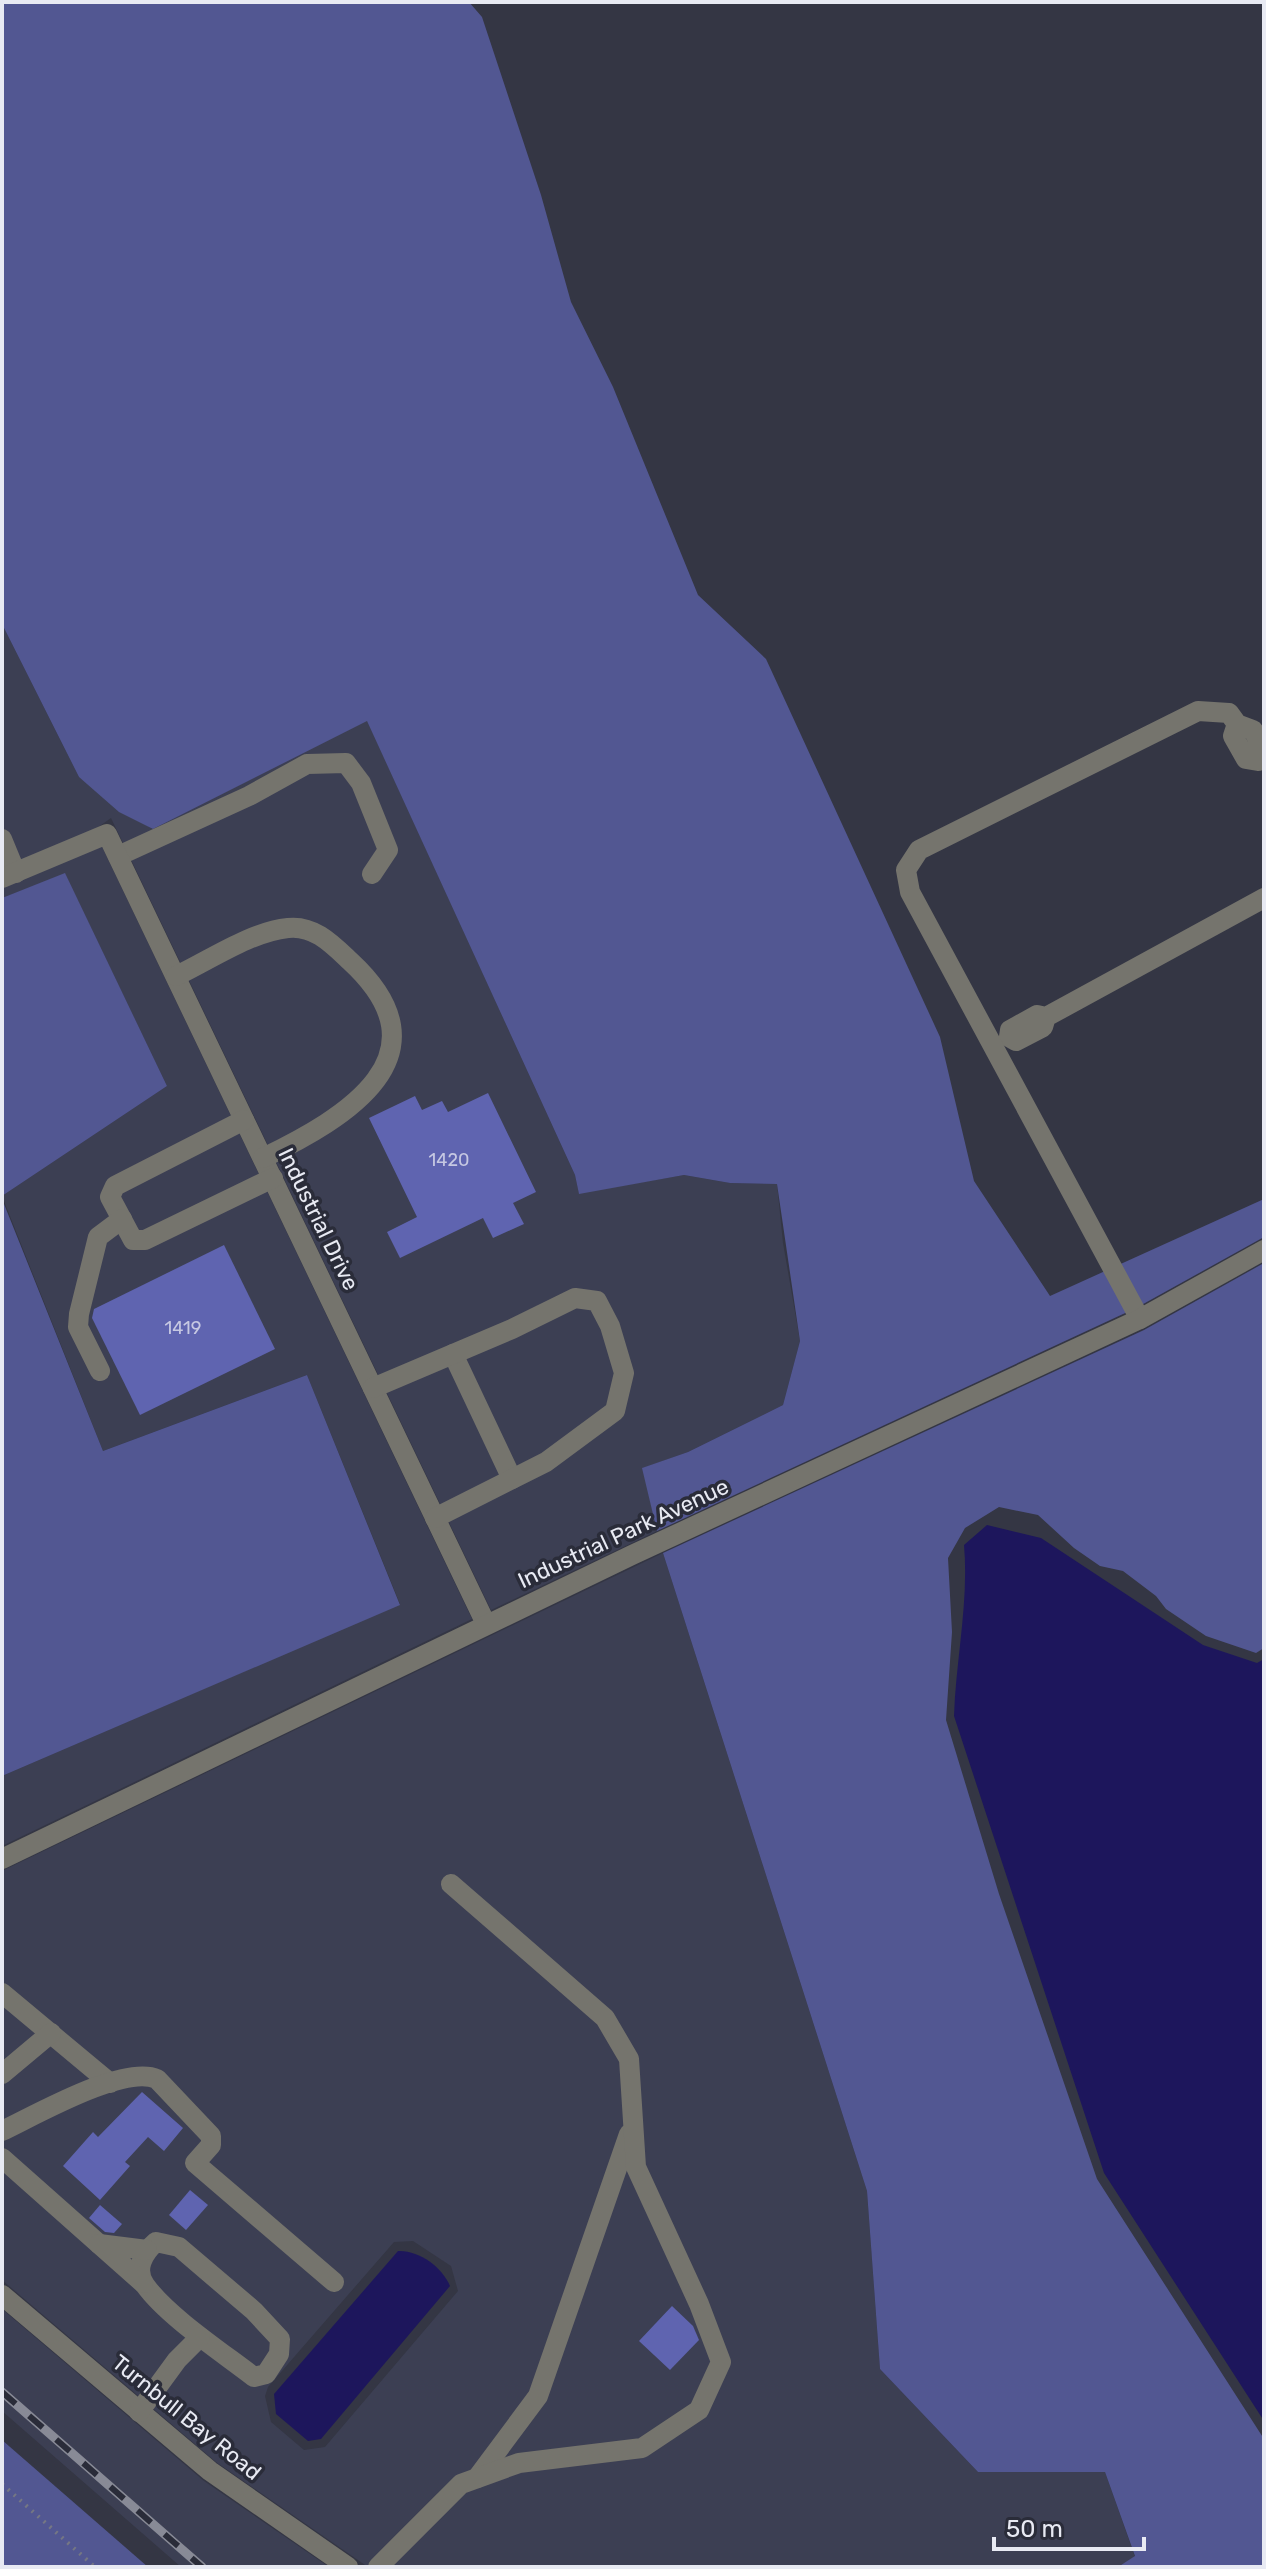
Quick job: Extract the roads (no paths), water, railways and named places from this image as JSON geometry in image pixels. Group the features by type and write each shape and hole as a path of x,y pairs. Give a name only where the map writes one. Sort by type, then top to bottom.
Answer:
{"street":[{"path":"1140,1319 1001,1041 910,892 906,870 910,859 919,850 1198,711 1229,713 1237,724 1233,736 1246,759 1261,766"},
{"path":"118,856 249,796 307,764 325,761 346,763 361,783 388,850 372,874"},
{"name":"Industrial Drive","path":"9,876 107,834 486,1624"},
{"path":"2,839 9,876"},
{"path":"1001,1041 1010,1030 1037,1015 1046,1017 1264,898"},
{"path":"176,976 265,933 303,928 328,940 366,975 379,996 393,1036 387,1061 371,1086 348,1111 312,1134 263,1158"},
{"path":"244,1120 115,1186 110,1197 133,1240 145,1240 273,1178"},
{"path":"100,1371 78,1327 79,1314 98,1237 122,1219"},
{"name":"Industrial Park Avenue","path":"2,1859 486,1624 1140,1319 1264,1250"},
{"path":"373,1388 575,1298 597,1301 610,1326 624,1373 615,1411 546,1462 435,1518"},
{"path":"453,1354 512,1479"},
{"path":"378,2567 461,2484 519,2463 642,2448 699,2410 721,2362 699,2304 636,2167 629,2059 605,2018 451,1884"},
{"path":"2,1993 110,2083"},
{"path":"2,2074 51,2033"},
{"path":"2,2131 110,2083 148,2075 157,2079 211,2136 211,2145 195,2163 334,2282"},
{"path":"477,2478 538,2396 632,2123"},
{"path":"2,2158 200,2337 254,2377 266,2374 279,2354 280,2339 254,2311 179,2247 156,2242 147,2250 140,2264 143,2283"},
{"path":"99,2244 147,2250"},
{"name":"Turnbull Bay Road","path":"2,2295 210,2471 348,2567"},
{"path":"139,2412 177,2360 200,2337"}],"railway":[{"path":"2,2392 202,2567"}]}
